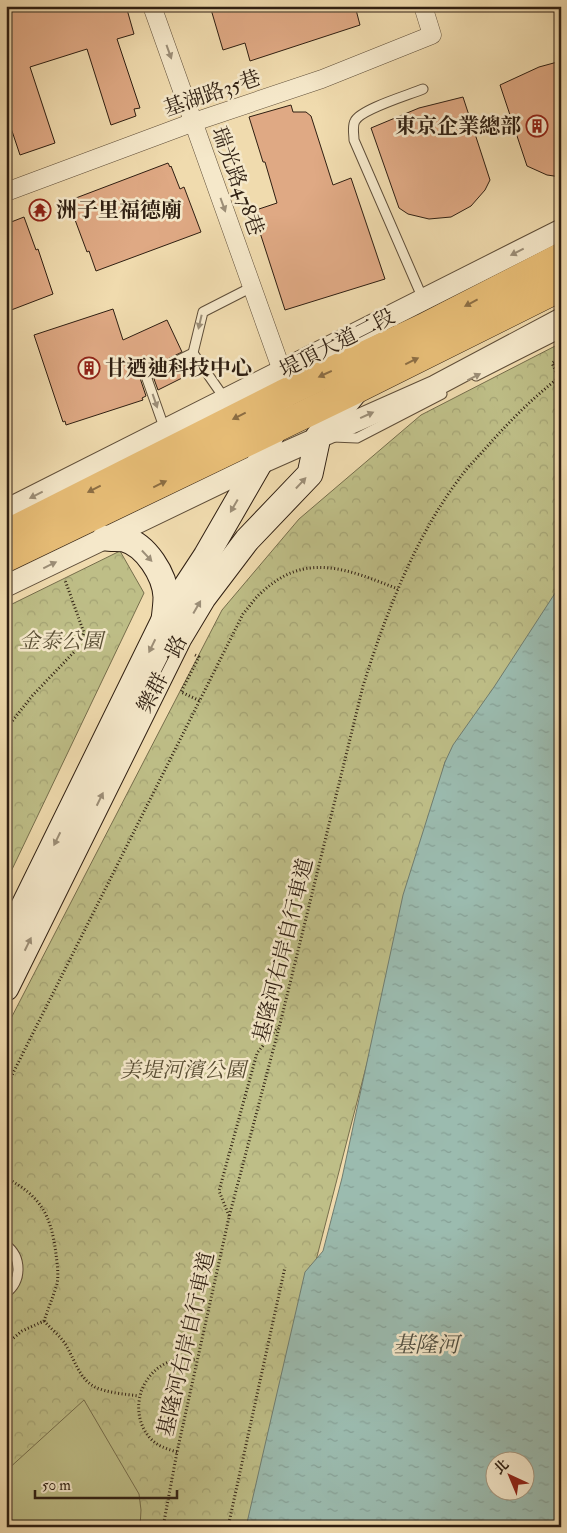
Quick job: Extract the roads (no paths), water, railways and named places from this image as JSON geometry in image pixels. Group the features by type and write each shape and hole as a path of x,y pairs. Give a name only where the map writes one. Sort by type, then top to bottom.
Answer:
{"highway":[{"name":"堤頂大道二段","path":"6,534 282,382 423,328 561,257"},
{"path":"6,558 357,389 561,287"}],"main road":[{"name":"樂群一路","path":"6,942 164,620 206,556 259,464 274,429 282,382"},
{"name":"樂群一路","path":"6,988 179,638 203,598 247,540 310,474 318,437 357,389"},
{"path":"105,538 125,539 136,545 149,557 159,571 166,595 164,620"}],"street":[{"name":"瑞光路478巷","path":"152,6 252,287 282,382"},
{"name":"基湖路35巷","path":"6,192 194,122 322,79 432,35 423,6"},
{"name":"堤頂大道二段","path":"6,510 225,400 282,382 423,299 561,230"},
{"path":"6,586 259,464 435,386 561,319"}],"lane":[{"path":"423,90 362,112 355,121 354,140 423,299"},
{"path":"225,400 193,352 203,312 252,287"},
{"path":"469,380 561,333"},
{"path":"165,430 146,376 193,352"},
{"path":"318,437 358,438 452,389"},
{"path":"6,1245 15,1255 18,1273 16,1282 6,1294"}],"water":[{"name":"基隆河","path":"561,584 561,1527 246,1527 305,1272 323,1251 342,1178 403,895 445,762 453,745 494,687"}],"place":[{"name":"東京企業總部","path":"537,126"},
{"name":"洲子里福德廟","path":"40,210"},
{"name":"甘迺迪科技中心","path":"89,368"}],"park label":[{"name":"金泰公園","path":"61,641"},
{"name":"美堤河濱公園","path":"183,1070"}]}
